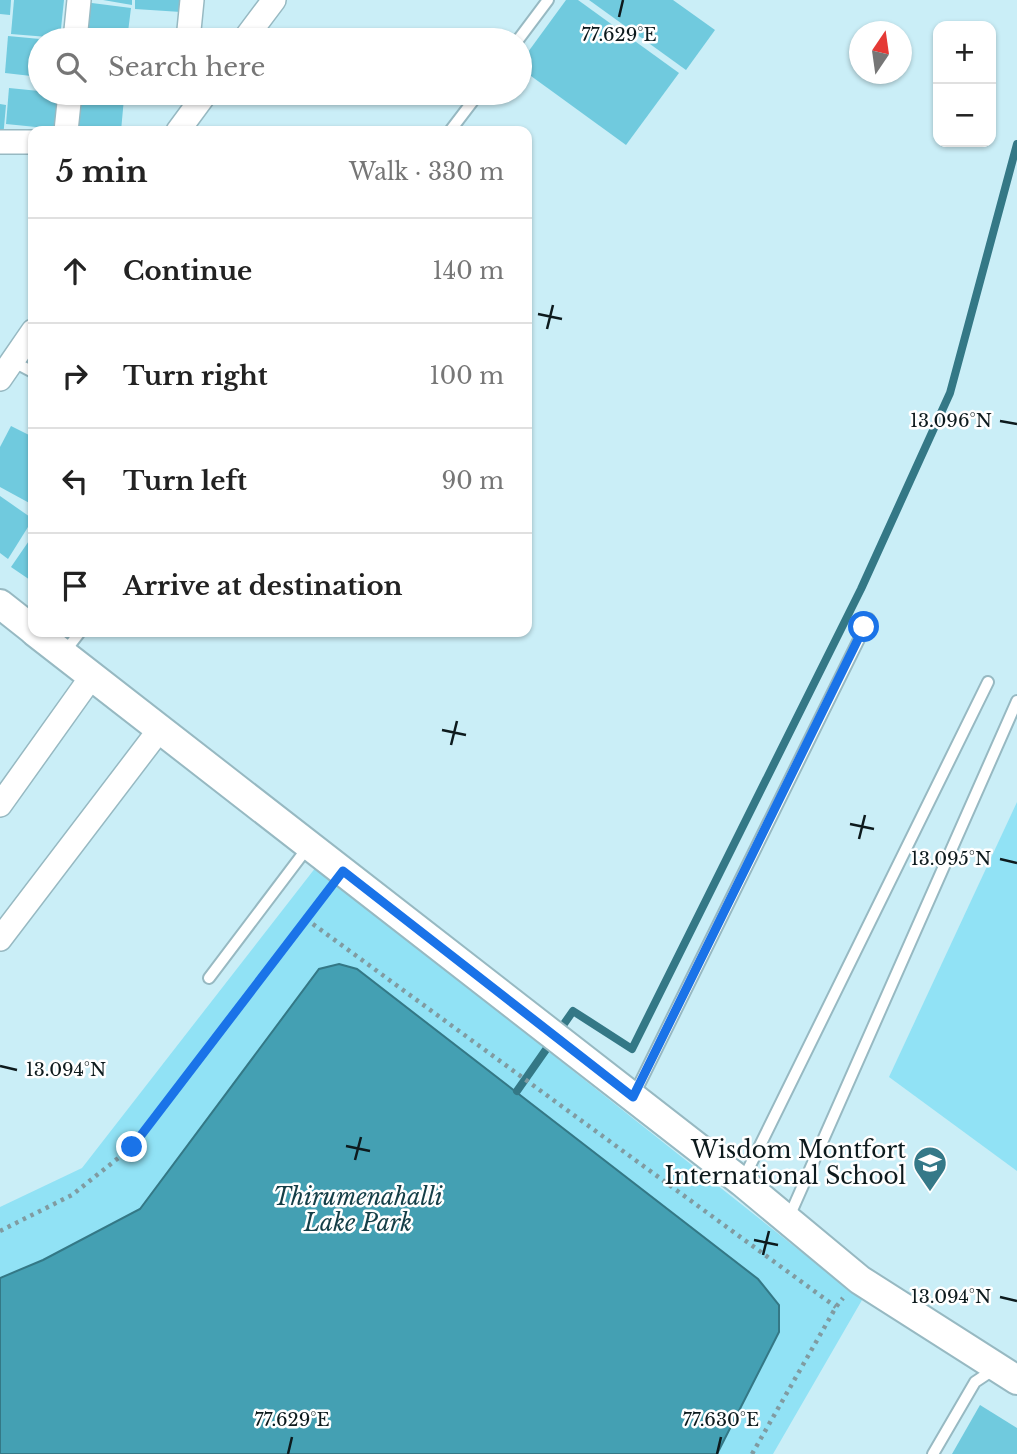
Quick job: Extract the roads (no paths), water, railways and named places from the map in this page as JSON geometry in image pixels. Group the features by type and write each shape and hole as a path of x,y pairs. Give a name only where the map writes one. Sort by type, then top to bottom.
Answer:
{"street":[{"path":"76,28 79,0"},
{"path":"189,28 192,0"},
{"path":"253,28 274,0"},
{"path":"67,126 69,105"},
{"path":"179,126 181,105"},
{"path":"182,126 197,105"},
{"path":"0,142 28,142"},
{"path":"6,370 28,338"},
{"path":"0,604 28,626"},
{"path":"53,637 72,643 92,676 742,1182 860,1280 1007,1374"},
{"path":"0,805 92,676"},
{"path":"0,939 160,729"}],"lane":[{"path":"527,28 548,0"},
{"path":"454,126 470,105"},
{"path":"6,370 28,372"},
{"path":"633,1097 869,619"},
{"path":"742,1182 988,682"},
{"path":"788,1220 1017,701"},
{"path":"209,978 309,845"},
{"path":"933,1454 975,1382 1007,1374"}],"waterway":[{"path":"517,1091 573,1011 632,1049 861,589 950,393 1017,144"}],"place":[{"name":"Wisdom Montfort International School","path":"930,1193"}],"park label":[{"name":"Thirumenahalli Lake Park","path":"358,1210"}]}
